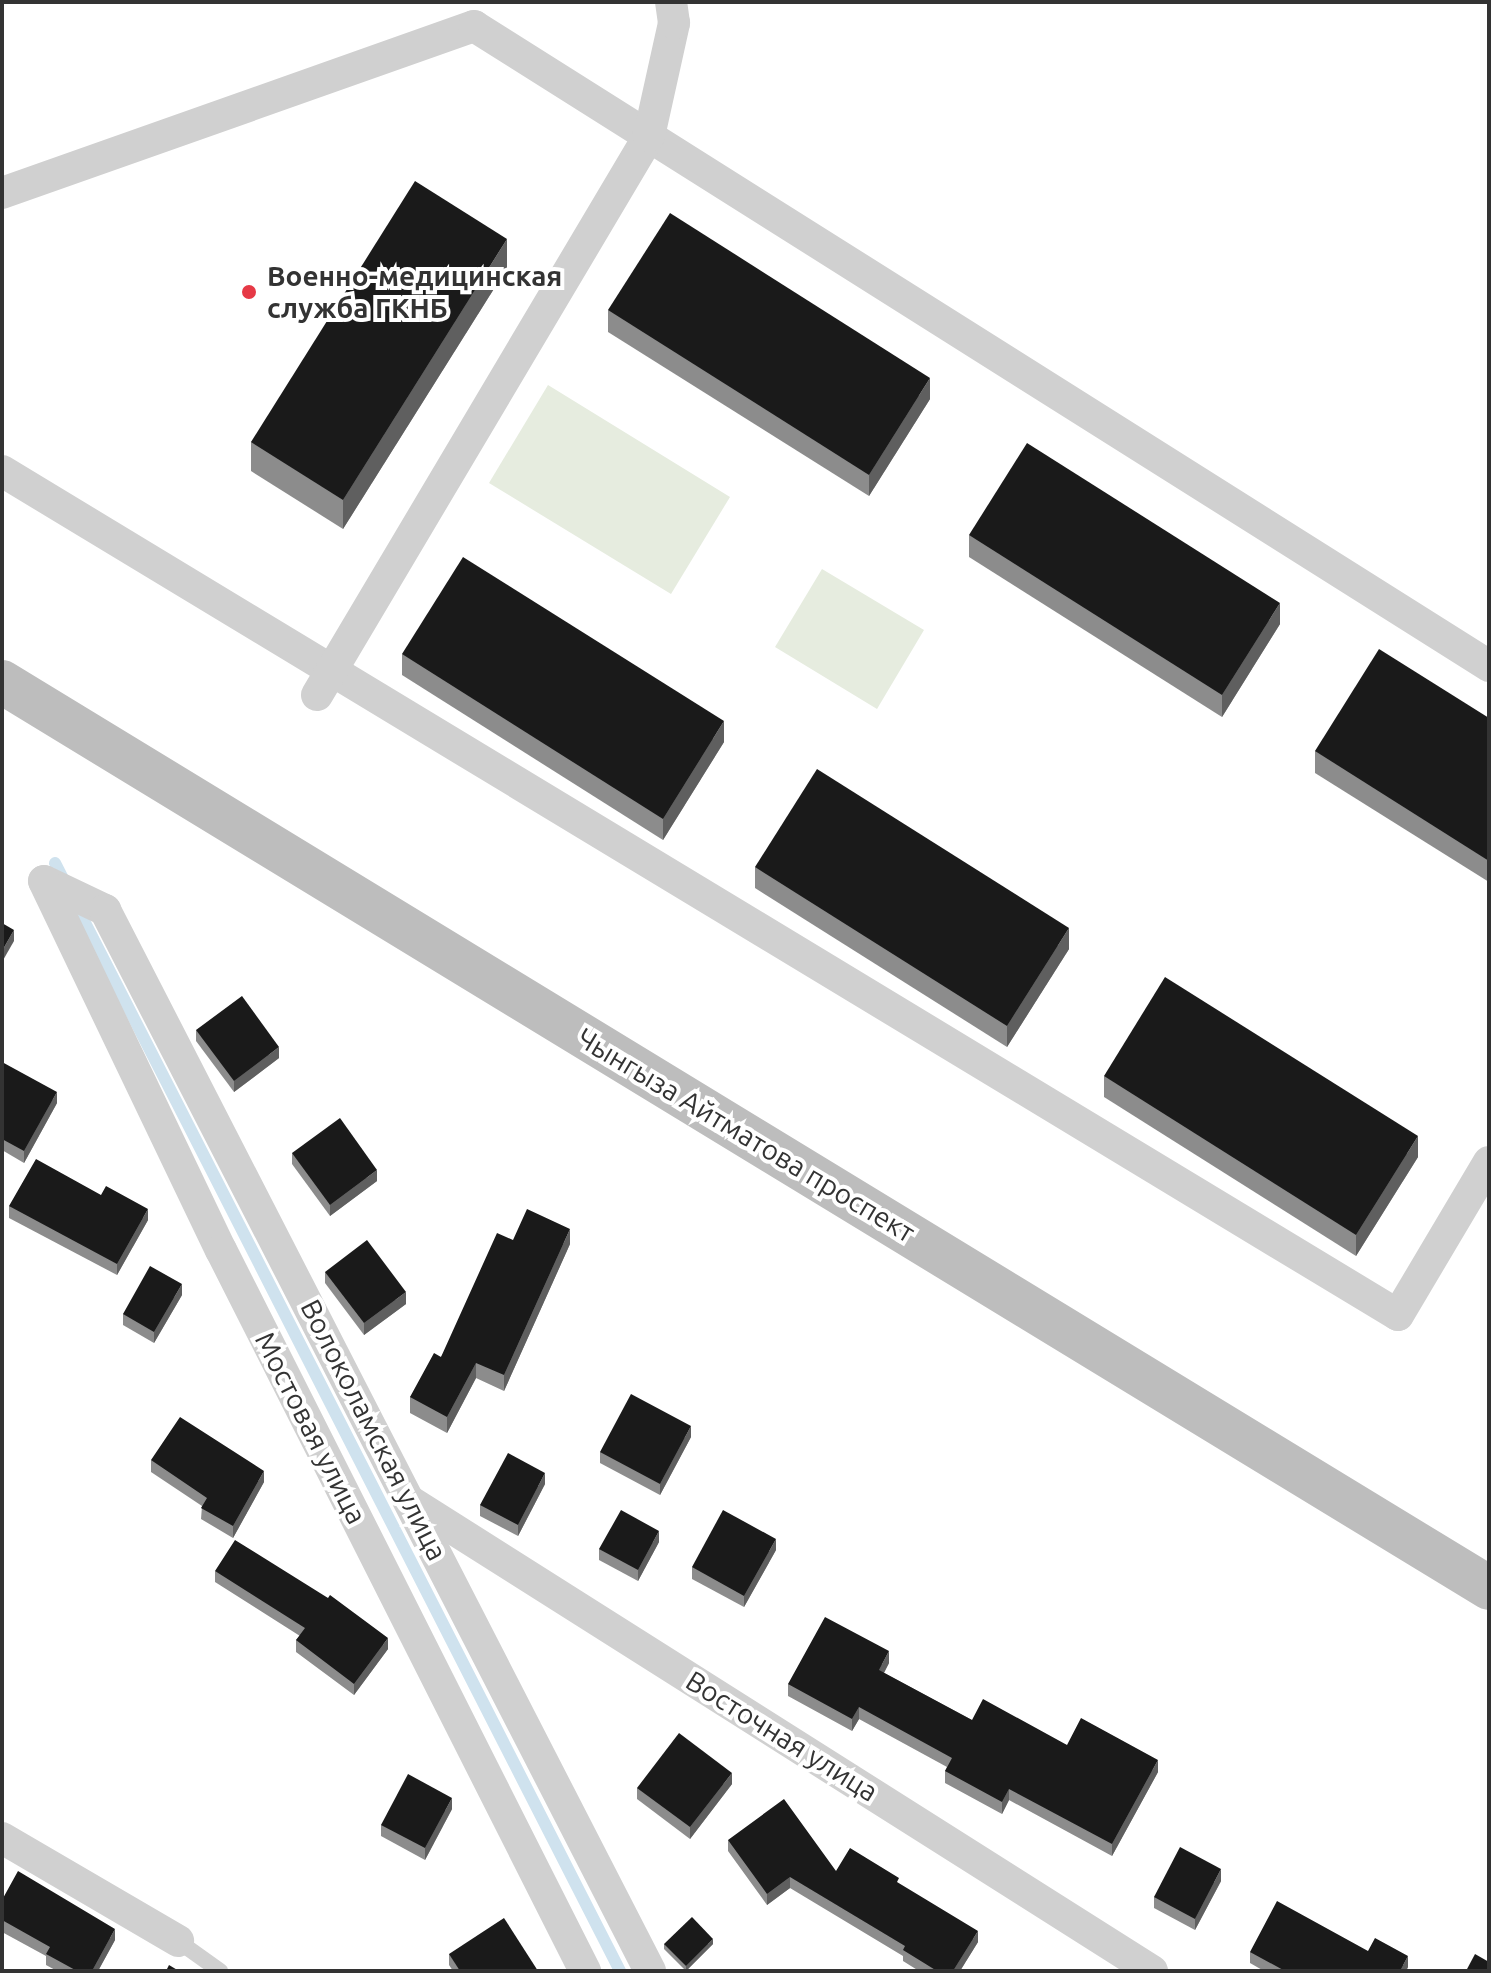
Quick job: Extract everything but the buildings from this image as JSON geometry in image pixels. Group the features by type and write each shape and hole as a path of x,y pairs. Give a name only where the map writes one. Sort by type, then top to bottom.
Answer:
{"main road":[{"name":"Чынгыза Айтматова проспект","path":"2,682 1489,1588"}],"street":[{"path":"324,682 649,136 674,23 671,2"},
{"path":"2,193 474,26 1489,666"},
{"path":"2,471 324,682 1398,1315 1489,1162"},
{"name":"Волоколамская улица","path":"44,881 105,910 650,1971"},
{"name":"Мостовая улица","path":"44,881 221,1250 585,1971"},
{"name":"Восточная улица","path":"411,1502 1152,1971"},
{"path":"2,1838 178,1941"}],"lane":[{"path":"178,1941 220,1971"}],"shaded area":[{"path":"548,385 730,497 671,594 489,483"},
{"path":"822,569 924,630 877,709 775,647"}],"waterway":[{"path":"55,863 66,885"},
{"path":"76,905 620,1971"}],"place":[{"name":"Военно-медицинская служба ГКНБ","path":"249,292"}]}
